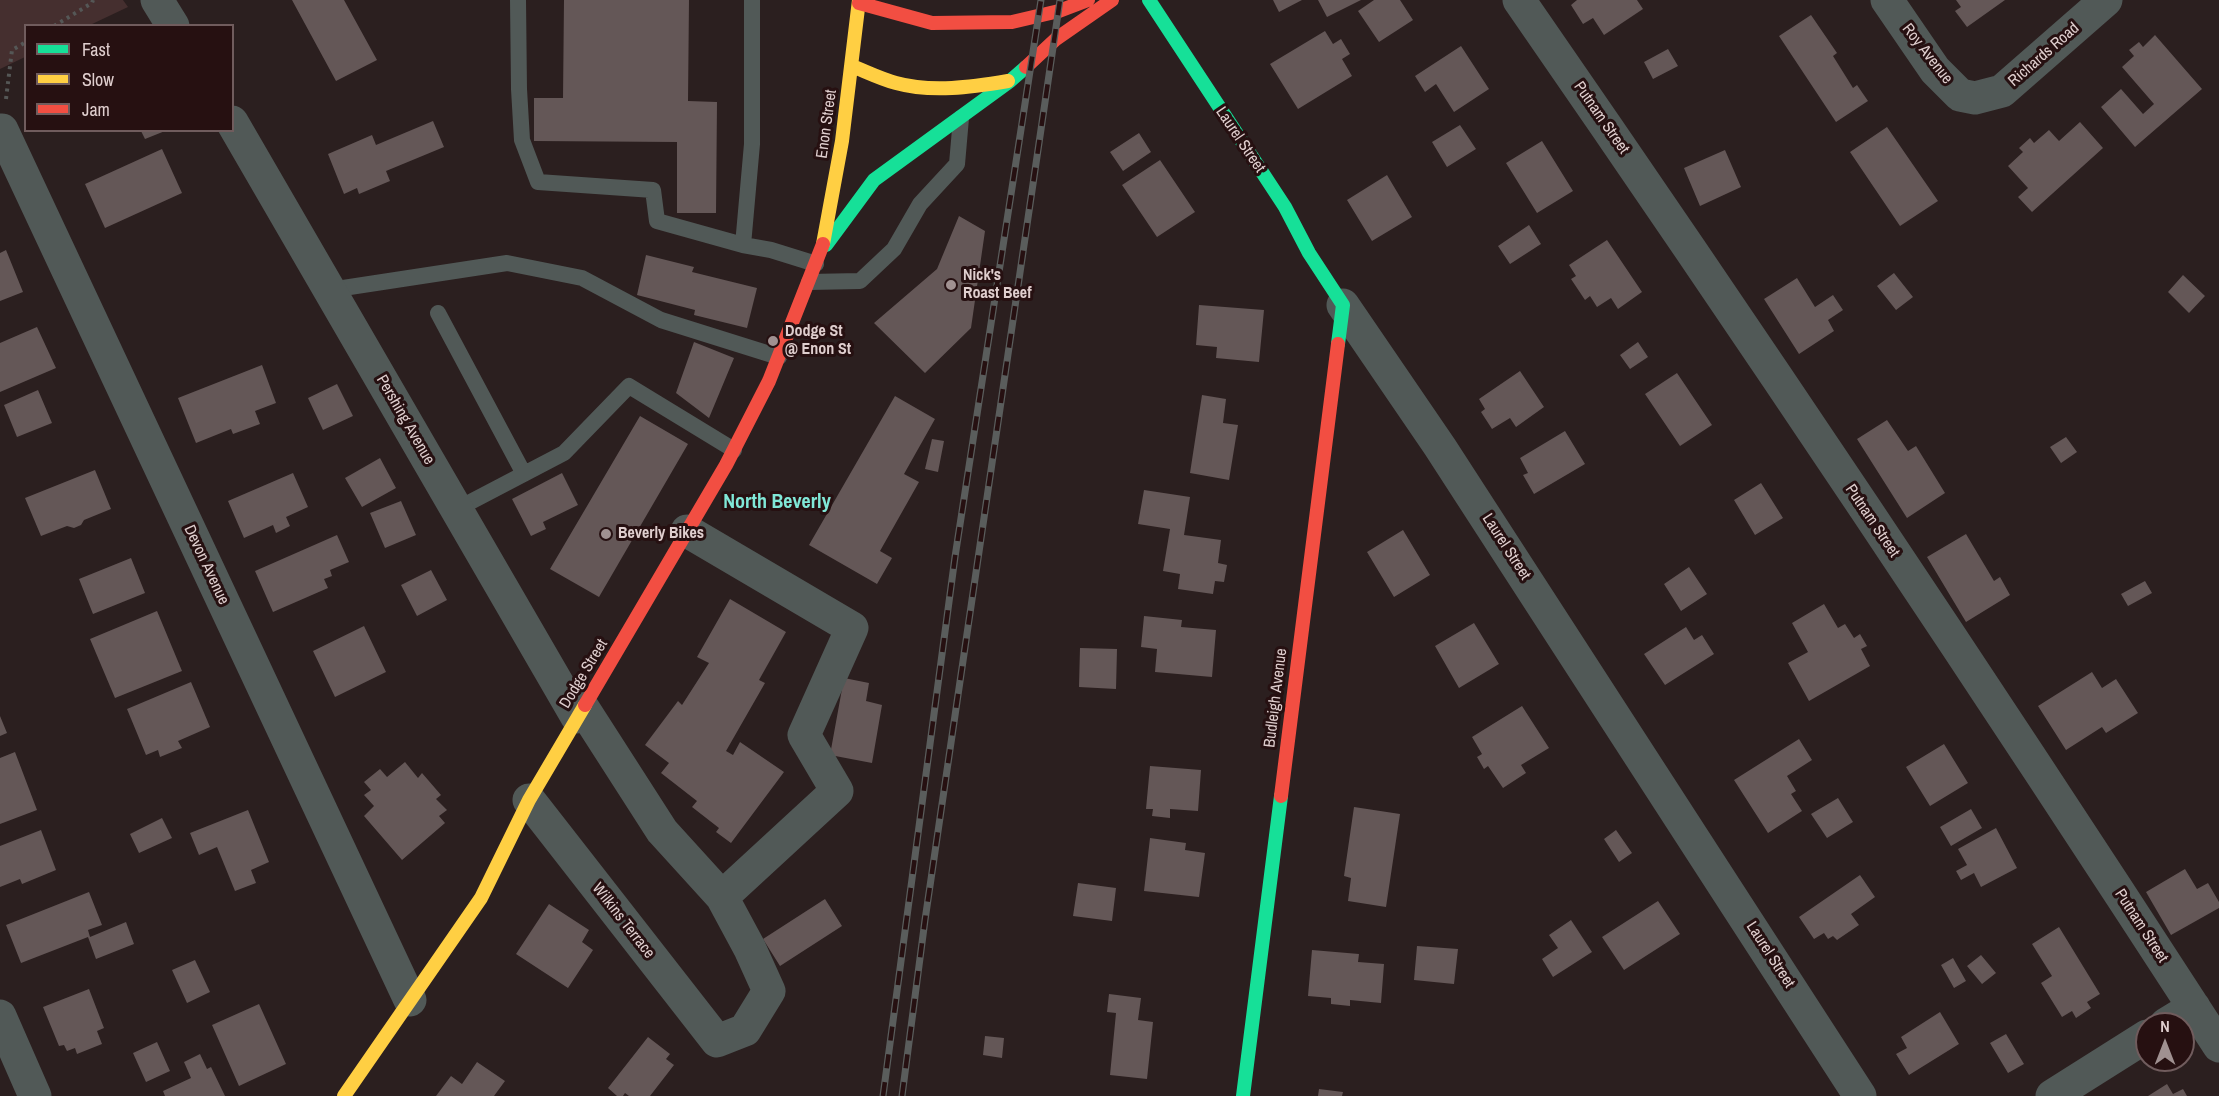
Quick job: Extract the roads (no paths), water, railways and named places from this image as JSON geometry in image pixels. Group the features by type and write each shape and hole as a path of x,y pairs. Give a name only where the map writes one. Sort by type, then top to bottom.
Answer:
{"main road":[{"path":"859,2 932,22 1012,22 1059,11 1088,0"},
{"path":"819,258 874,180 1010,81 1056,39 1112,0"},
{"name":"Laurel Street","path":"1149,0 1285,207 1309,253 1342,305"},
{"name":"Enon Street","path":"819,258 843,141 859,2"},
{"path":"852,66 903,85 939,88 977,87 1010,81"},
{"name":"Dodge Street","path":"344,1096 480,898 529,800 734,450 769,381 819,258"},
{"name":"Budleigh Avenue","path":"1243,1096 1342,305"}],"street":[{"path":"157,0 172,24"},
{"name":"Putnam Street","path":"1519,0 1621,147 2075,823 2219,1046"},
{"name":"Roy Avenue","path":"1887,0 1935,70 1960,95 1975,98"},
{"name":"Richards Road","path":"1975,98 2002,91 2106,0"},
{"name":"Pershing Avenue","path":"234,125 457,509 580,713 662,831 722,897 750,950 769,991 745,1030 717,1041"},
{"name":"Devon Avenue","path":"1,130 410,1000"},
{"name":"Laurel Street","path":"1342,305 1440,447 1860,1096"},
{"path":"687,531 852,628 804,735 837,791 722,897"},
{"name":"Wilkins Terrace","path":"529,800 717,1041"},
{"path":"2186,1012 2194,1007"},
{"path":"0,1016 35,1096"},
{"path":"2052,1096 2135,1044"}],"lane":[{"path":"518,0 522,140 538,182 653,190 657,221 742,245 819,258"},
{"path":"742,245 752,144 752,0"},
{"path":"809,282 860,281 894,249 920,204 957,164 962,117"},
{"path":"330,290 507,263 582,278 661,320 779,357"},
{"path":"438,313 524,474"},
{"path":"457,509 564,453 629,386 734,450"}],"railway":[{"path":"883,1096 955,557 1041,0"},
{"path":"902,1096 925,920 1060,0"}],"place":[{"name":"Nick's Roast Beef","path":"951,285"},
{"name":"Dodge St @ Enon St","path":"773,341"},
{"name":"Beverly Bikes","path":"606,534"}],"district":[{"name":"North Beverly","path":"777,503"}]}
